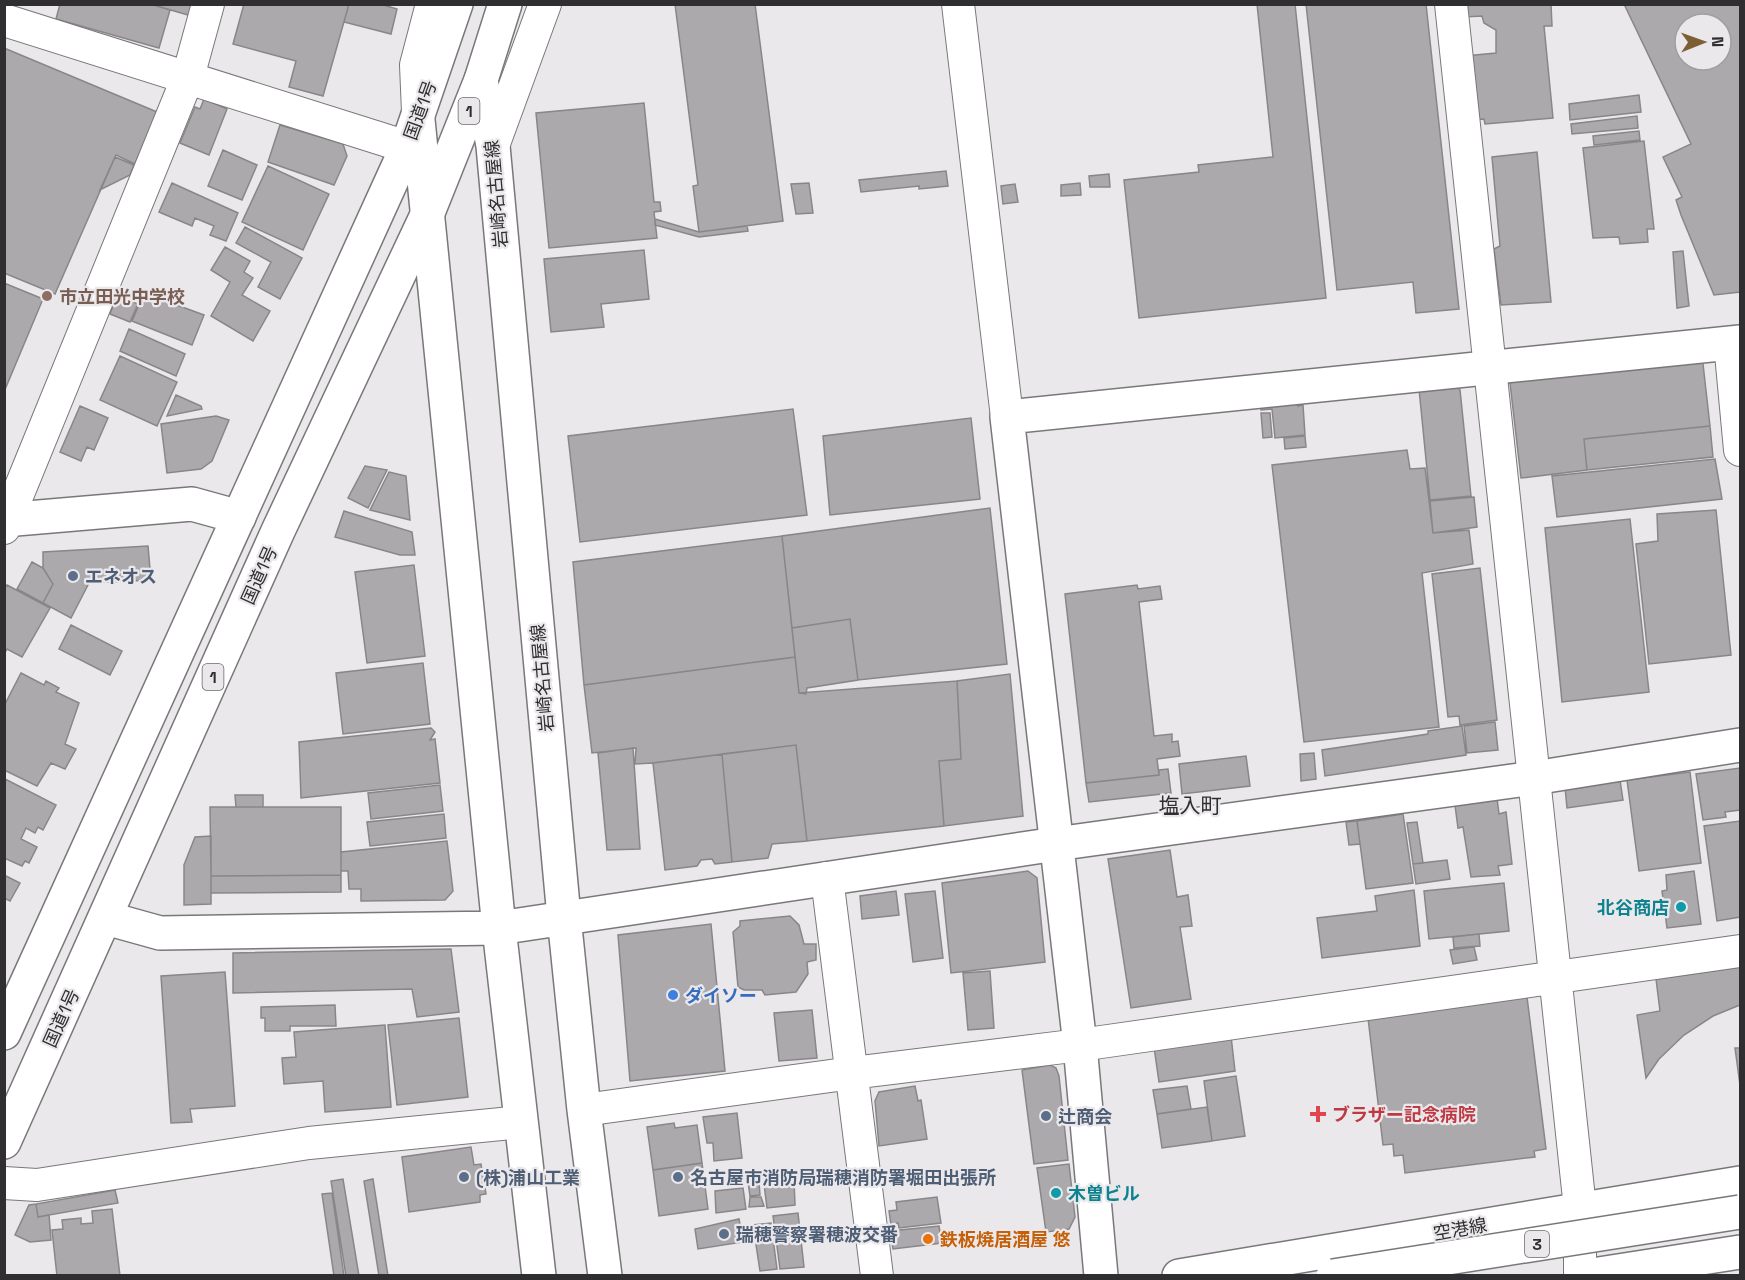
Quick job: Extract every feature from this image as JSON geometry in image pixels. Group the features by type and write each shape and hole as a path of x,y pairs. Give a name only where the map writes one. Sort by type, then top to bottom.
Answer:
{"main road":[{"name":"国道1号","path":"4,1033 413,133 456,4"},
{"name":"国道1号","path":"4,1142 278,531 428,215 481,80 506,4"},
{"name":"岩崎名古屋線","path":"481,80 493,146 564,917 584,1110 605,1275"},
{"path":"413,133 428,215 499,928 539,1275"},
{"path":"1101,1275 1080,1045 1007,417 1735,343"},
{"path":"6,522 192,504 239,517"},
{"path":"106,918 160,933 499,928 1056,844 1534,778 1740,745"},
{"name":"空港線","path":"1179,1275 1740,1183"},
{"name":"3","path":"1333,1275 1740,1212"},
{"path":"1586,1275 1740,1252"}],"street":[{"path":"6,522 188,77 208,4"},
{"path":"4,20 188,77 413,133 416,65 432,4"},
{"path":"493,146 545,4"},
{"path":"958,4 1007,417"},
{"path":"1450,4 1580,1209 1580,1275"},
{"path":"1735,343 1740,450"},
{"path":"827,878 877,1275"},
{"path":"584,1110 852,1073 1080,1045 1740,951"},
{"path":"4,1183 37,1185 309,1143 521,1122"}],"building":[{"path":"60,4 150,4 170,10 159,48 56,19"},
{"path":"150,4 198,4 195,17"},
{"path":"244,4 349,4 323,96 289,87 296,61 233,44"},
{"path":"349,4 380,4 397,9 391,34 344,22"},
{"path":"675,4 755,4 783,221 699,232 693,186 698,185"},
{"path":"1257,4 1295,4 1326,298 1139,318 1124,180 1199,172 1198,165 1273,157"},
{"path":"1306,4 1426,4 1459,309 1416,313 1413,282 1337,290"},
{"path":"1551,4 1552,26 1544,26 1553,118 1485,124 1484,119 1472,120 1465,56 1496,53 1496,30 1484,23 1482,16 1464,17 1457,5"},
{"path":"1624,4 1740,4 1740,292 1714,295 1676,200 1682,197 1663,157 1691,144"},
{"path":"4,48 157,112 135,164 116,155 55,294 4,273"},
{"path":"1639,95 1641,112 1570,120 1569,104"},
{"path":"204,99 227,109 209,155 180,143 195,107 200,109"},
{"path":"644,103 654,202 660,202 661,211 654,212 657,238 549,248 536,113"},
{"path":"1637,116 1638,128 1572,134 1571,124"},
{"path":"280,125 343,144 347,156 334,185 268,162"},
{"path":"1639,131 1640,140 1594,145 1593,136"},
{"path":"1644,141 1654,229 1647,229 1648,242 1620,244 1619,237 1593,238 1583,148"},
{"path":"223,150 257,165 242,200 208,186"},
{"path":"1537,152 1551,302 1501,305 1494,249 1500,246 1492,157"},
{"path":"115,157 134,165 130,175 100,190"},
{"path":"268,166 329,194 303,250 242,222"},
{"path":"946,171 948,186 919,189 919,186 861,192 859,180"},
{"path":"1109,174 1110,187 1090,187 1089,176"},
{"path":"172,183 238,213 226,241 210,235 214,226 195,218 192,226 159,212"},
{"path":"809,183 813,213 796,214 791,184"},
{"path":"1080,183 1081,195 1061,196 1061,185"},
{"path":"1015,184 1018,202 1003,204 1001,186"},
{"path":"655,219 699,232 747,226 748,231 699,237 655,225"},
{"path":"245,227 302,258 280,299 258,287 271,262 236,243"},
{"path":"225,247 250,261 244,272 253,278 242,295 270,311 253,341 211,316 230,282 211,270"},
{"path":"644,250 649,299 601,304 604,327 551,332 544,259"},
{"path":"1683,251 1689,306 1677,308 1673,252"},
{"path":"4,283 43,299 4,392"},
{"path":"144,293 204,315 192,345 132,321"},
{"path":"117,296 138,304 130,322 110,314"},
{"path":"129,329 185,354 176,376 120,351"},
{"path":"1702,355 1710,426 1584,439 1587,470 1521,478 1510,383 1517,375"},
{"path":"120,356 177,382 157,426 100,400"},
{"path":"1454,385 1460,390 1471,496 1430,500 1419,389"},
{"path":"176,395 201,406 202,409 167,416"},
{"path":"1298,399 1298,406 1303,405 1305,435 1275,438 1272,409 1261,410 1260,403"},
{"path":"80,406 108,418 94,450 87,447 81,461 60,452"},
{"path":"793,409 807,515 580,542 568,436"},
{"path":"1261,413 1270,413 1272,437 1263,438"},
{"path":"216,416 229,420 212,461 201,469 167,473 161,424"},
{"path":"971,418 980,499 830,515 823,436"},
{"path":"1710,426 1713,457 1587,470 1584,439"},
{"path":"1305,436 1306,447 1285,449 1284,438"},
{"path":"1407,450 1410,469 1425,468 1433,533 1469,530 1473,564 1422,573 1439,727 1304,742 1272,465"},
{"path":"1715,459 1722,499 1557,517 1552,476"},
{"path":"365,466 387,470 368,508 348,498"},
{"path":"389,472 406,476 410,520 370,510"},
{"path":"1474,497 1477,527 1433,533 1430,501"},
{"path":"990,508 1007,664 858,680 850,619 792,628 782,536"},
{"path":"1716,510 1731,655 1649,664 1636,544 1658,541 1657,514"},
{"path":"344,511 412,532 415,555 400,555 335,537"},
{"path":"1630,519 1649,692 1562,702 1545,528"},
{"path":"782,536 795,657 584,685 573,562"},
{"path":"148,546 151,580 89,583 71,618 43,603 53,584 43,568 43,552"},
{"path":"32,562 43,568 53,584 43,603 17,589"},
{"path":"414,565 425,656 367,663 355,572"},
{"path":"1480,568 1497,720 1460,725 1459,716 1448,717 1432,574"},
{"path":"7,585 50,608 22,657 7,649 4,654 4,589"},
{"path":"1137,585 1138,589 1160,586 1162,599 1139,602 1154,736 1172,734 1172,742 1178,741 1180,756 1157,759 1159,775 1086,783 1065,594"},
{"path":"850,619 858,680 807,688 806,694 799,693 792,628"},
{"path":"71,625 122,651 110,675 59,649"},
{"path":"795,657 799,693 957,681 961,759 939,761 944,826 807,841 796,745 635,764 636,748 592,753 584,685"},
{"path":"423,663 430,724 343,734 336,673"},
{"path":"21,673 44,685 46,681 59,688 56,692 79,703 65,744 76,749 65,769 51,763 37,786 4,770 4,706"},
{"path":"1010,674 1023,816 944,826 939,761 961,759 957,681"},
{"path":"1495,722 1498,750 1467,753 1464,726"},
{"path":"1462,726 1466,755 1325,776 1322,750 1428,734 1428,731"},
{"path":"431,728 435,732 430,740 435,739 440,783 301,798 299,742"},
{"path":"796,745 807,841 772,844 768,858 732,862 722,754"},
{"path":"633,748 640,849 607,850 598,753"},
{"path":"1314,753 1316,779 1301,781 1300,754"},
{"path":"722,754 732,862 715,864 712,859 701,860 697,866 665,870 653,763"},
{"path":"1246,756 1250,786 1182,794 1179,764"},
{"path":"1740,768 1740,810 1725,812 1726,817 1703,820 1696,774"},
{"path":"1168,769 1171,793 1089,802 1086,783 1159,775 1159,770"},
{"path":"1690,772 1701,863 1639,871 1627,780"},
{"path":"5,779 56,805 43,830 38,827 35,833 26,828 21,839 37,847 29,863 25,861 22,866 4,858"},
{"path":"1620,780 1623,800 1567,808 1565,787"},
{"path":"440,785 443,811 371,819 368,793"},
{"path":"235,795 263,795 263,807 236,807"},
{"path":"1497,798 1499,814 1506,812 1512,864 1498,866 1500,875 1471,877 1463,827 1458,828 1455,805"},
{"path":"210,807 341,807 341,875 211,876"},
{"path":"444,814 446,838 370,846 367,822"},
{"path":"1403,814 1413,883 1366,889 1357,821"},
{"path":"1357,821 1360,844 1349,845 1346,822"},
{"path":"1740,821 1740,917 1717,921 1704,826"},
{"path":"1417,822 1423,863 1413,864 1407,823"},
{"path":"211,836 211,904 184,905 184,865 195,837"},
{"path":"447,841 453,891 445,900 361,901 361,889 349,889 348,871 341,871 341,852"},
{"path":"1170,850 1177,897 1188,895 1192,926 1180,927 1191,999 1131,1008 1108,859"},
{"path":"1447,860 1450,879 1416,884 1413,864"},
{"path":"1028,871 1037,878 1045,962 951,973 942,883"},
{"name":"北谷商店","path":"1694,871 1701,924 1667,928 1662,891 1667,890 1666,875"},
{"path":"4,875 20,883 10,901 4,898"},
{"path":"341,875 341,892 211,893 211,876"},
{"path":"1504,883 1509,931 1429,939 1424,891"},
{"path":"1414,890 1420,946 1322,958 1317,918 1377,911 1375,896"},
{"path":"896,891 899,915 862,919 860,896"},
{"path":"935,891 943,958 913,962 905,894"},
{"path":"790,916 799,925 804,944 816,944 816,960 807,962 808,974 796,992 765,995 762,990 744,990 738,987 733,932 740,926 740,921"},
{"path":"711,924 725,1071 630,1081 618,935"},
{"path":"1479,934 1480,946 1454,948 1453,937"},
{"path":"1474,947 1477,960 1453,964 1450,950"},
{"path":"451,949 459,1012 417,1017 412,989 233,993 233,953"},
{"path":"1740,967 1740,1005 1713,1016 1684,1035 1659,1059 1646,1078 1637,1015 1660,1011 1656,979"},
{"path":"990,971 994,1028 968,1030 963,973"},
{"path":"225,972 235,1106 190,1109 192,1122 171,1123 161,976"},
{"path":"1527,997 1546,1149 1534,1151 1535,1157 1405,1173 1403,1155 1394,1156 1393,1144 1383,1145 1368,1018"},
{"path":"335,1005 336,1026 290,1026 290,1031 265,1031 265,1018 261,1018 261,1007"},
{"path":"812,1010 817,1058 779,1061 774,1013"},
{"path":"459,1018 468,1097 397,1105 388,1025"},
{"path":"385,1025 391,1107 325,1112 323,1081 284,1084 282,1058 296,1057 294,1032"},
{"path":"1231,1036 1235,1071 1159,1082 1154,1047"},
{"path":"1735,1048 1740,1048 1740,1085"},
{"path":"1050,1065 1056,1068 1059,1076 1068,1160 1034,1164 1022,1070"},
{"path":"1236,1076 1245,1136 1212,1141 1204,1081"},
{"path":"915,1086 918,1101 921,1100 927,1139 879,1146 875,1101 879,1092"},
{"path":"1187,1086 1191,1109 1157,1114 1153,1090"},
{"path":"1207,1107 1212,1141 1162,1148 1157,1114"},
{"path":"737,1113 742,1158 714,1161 713,1143 707,1143 703,1117"},
{"path":"674,1123 675,1128 697,1125 702,1163 653,1170 647,1127"},
{"path":"471,1147 474,1165 481,1164 486,1194 480,1195 480,1202 409,1212 402,1157"},
{"path":"702,1163 708,1209 659,1216 653,1170"},
{"name":"木曽ビル","path":"1069,1164 1075,1217 1069,1229 1046,1232 1037,1168"},
{"path":"343,1179 359,1276 346,1276 331,1181"},
{"path":"373,1179 388,1276 379,1276 364,1181"},
{"path":"794,1180 795,1205 767,1208 764,1184"},
{"path":"748,1182 759,1182 760,1195 750,1196"},
{"path":"743,1188 746,1209 716,1213 715,1191"},
{"path":"115,1190 118,1203 38,1217 36,1204"},
{"path":"332,1193 344,1276 334,1276 322,1194"},
{"path":"750,1197 761,1197 764,1206 749,1207"},
{"path":"937,1197 941,1223 899,1228 898,1223 891,1225 889,1211 897,1210 896,1202"},
{"path":"36,1204 38,1217 49,1215 51,1240 30,1242 15,1235 29,1205"},
{"path":"112,1209 120,1276 57,1276 52,1230 63,1229 62,1220 81,1218 81,1224 93,1223 92,1211"},
{"path":"798,1213 804,1267 780,1269 773,1216"},
{"path":"739,1219 743,1242 698,1249 695,1229"},
{"path":"771,1223 777,1269 760,1271 753,1225"},
{"path":"939,1226 942,1243 893,1249 890,1231"}],"place":[{"name":"市立田光中学校","path":"47,296"},
{"name":"エネオス","path":"73,576"},
{"name":"北谷商店","path":"1681,907"},
{"name":"ダイソー","path":"673,995"},
{"name":"ブラザー記念病院","path":"1318,1114"},
{"name":"辻商会","path":"1046,1116"},
{"name":"(株)浦山工業","path":"464,1177"},
{"name":"名古屋市消防局瑞穂消防署堀田出張所","path":"678,1177"},
{"name":"木曽ビル","path":"1056,1193"},
{"name":"瑞穂警察署穂波交番","path":"724,1234"},
{"name":"鉄板焼居酒屋 悠","path":"928,1239"}],"district":[{"name":"塩入町","path":"1190,805"}]}
